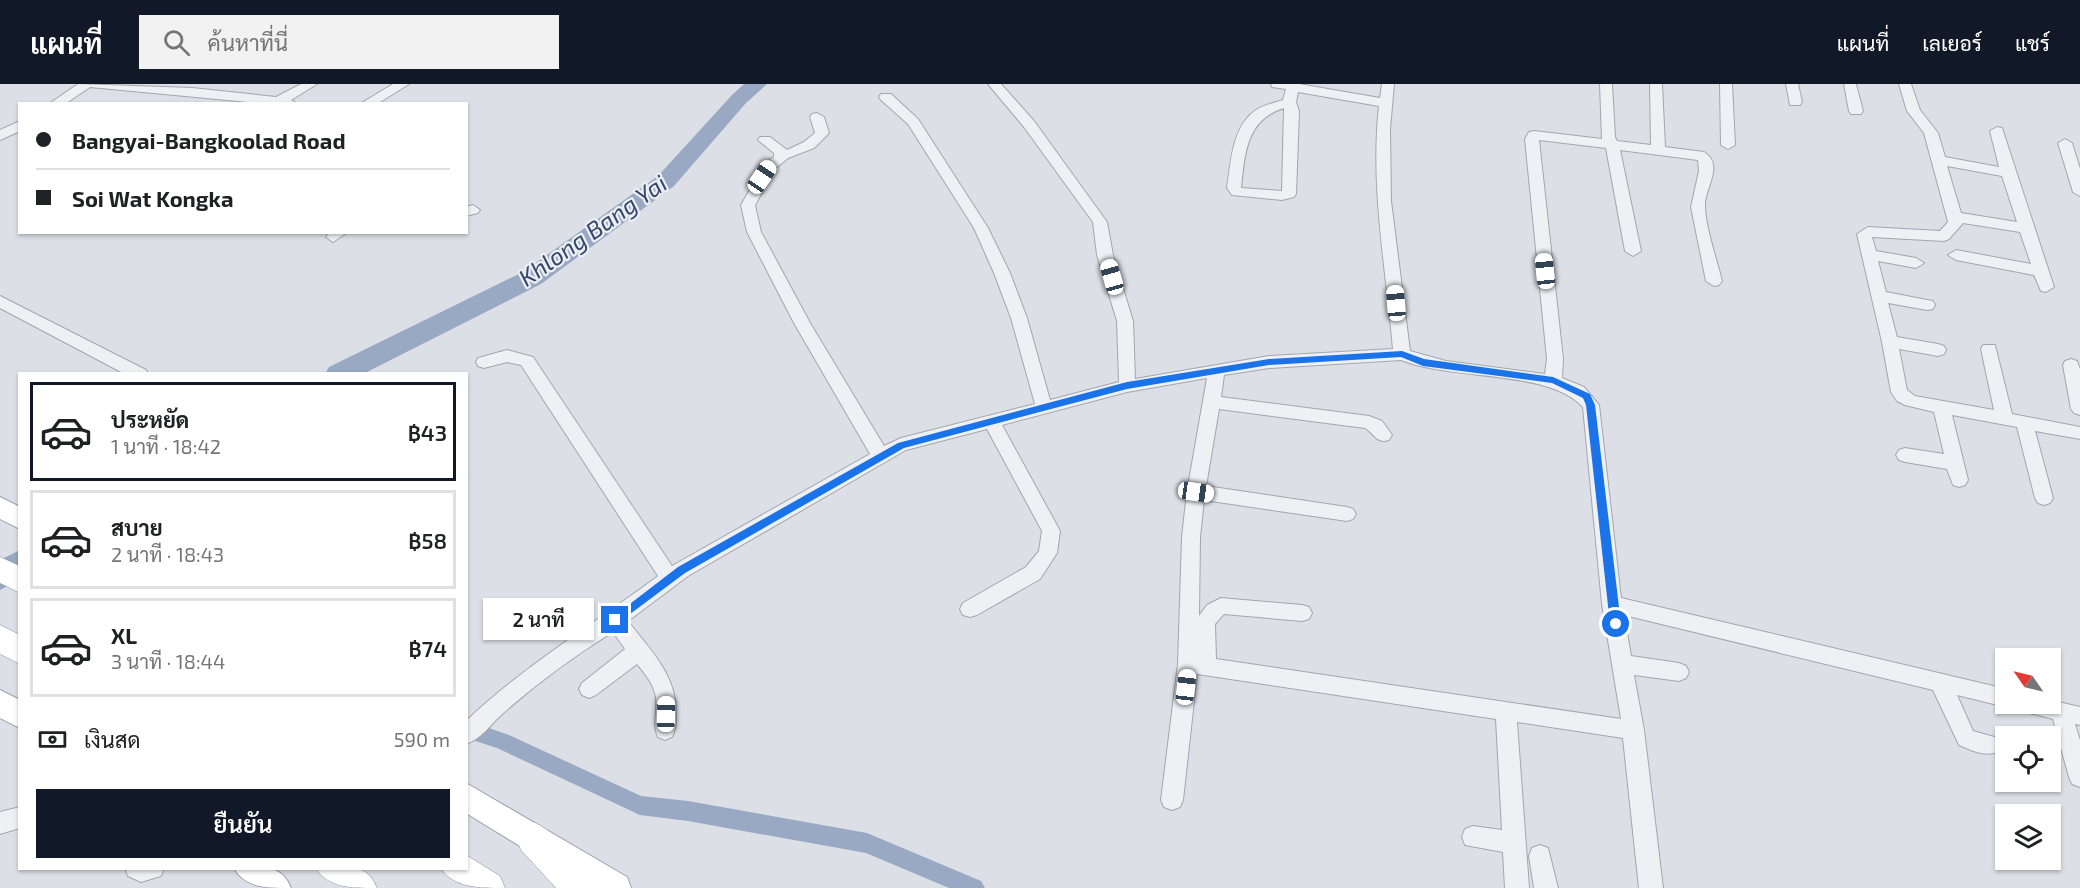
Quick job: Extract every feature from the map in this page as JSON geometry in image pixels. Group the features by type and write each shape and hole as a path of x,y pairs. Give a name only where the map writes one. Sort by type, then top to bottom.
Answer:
{"highway":[{"path":"0,569 18,580"},
{"path":"0,638 18,650"},
{"path":"533,838 579,888"},
{"path":"336,870 360,888"},
{"path":"461,870 488,888"}],"main road":[{"path":"0,507 18,518"},
{"path":"0,702 18,715"},
{"path":"468,798 616,888"},
{"path":"252,870 276,888"}],"street":[{"path":"58,102 87,84"},
{"path":"92,84 142,90 208,91 281,102 310,84"},
{"path":"370,102 403,84"},
{"path":"994,84 1029,124 1100,222 1105,255 1125,321 1127,386"},
{"path":"1277,84 1385,103"},
{"path":"1388,84 1383,129 1384,201 1402,354"},
{"path":"1606,84 1608,137 1612,144 1633,250"},
{"path":"1656,84 1658,150"},
{"path":"1726,84 1728,145"},
{"path":"1792,84 1795,102"},
{"path":"1850,84 1856,111"},
{"path":"1905,84 1914,111 1931,133 1956,223 1944,236 1866,232 1899,392 1903,397 1941,406 2080,433"},
{"path":"1289,102 1267,109 1255,117 1243,140 1234,188 1237,192 1282,196 1289,194 1292,111 1289,102 1293,87"},
{"path":"886,97 913,122 981,228 1019,318 1044,407"},
{"path":"817,117 822,133 819,138 794,152 781,156 781,159 771,165 762,177 748,205 754,232 802,323 880,455"},
{"path":"0,136 18,126"},
{"path":"1997,131 2008,173 2046,287"},
{"path":"1553,380 1555,359 1532,139 1534,135 1699,156 1706,162 1707,179 1698,201 1698,207 1714,281"},
{"path":"765,140 780,151 781,156"},
{"path":"2065,143 2080,192"},
{"path":"1938,160 2008,173"},
{"path":"1956,217 2028,229"},
{"path":"1869,255 1916,263"},
{"path":"1956,255 2041,271"},
{"path":"1879,296 1927,305"},
{"path":"0,301 136,372"},
{"path":"1890,342 1938,350"},
{"path":"1989,349 2004,417"},
{"path":"468,733 494,708 572,647 615,620 670,578 880,455 901,445 1127,386 1269,362 1402,354 1423,362 1553,380 1586,396 1591,405 1612,604 1633,730 1651,888"},
{"path":"484,362 507,356 527,361 670,578"},
{"path":"2071,365 2080,409"},
{"path":"1197,666 1191,537 1196,492 1217,370"},
{"path":"1212,402 1369,422 1376,426 1383,435"},
{"path":"1905,455 1957,472 1941,406"},
{"path":"970,609 1033,573 1048,553 1051,531 991,421"},
{"path":"2024,423 2044,498"},
{"path":"1196,492 1347,514"},
{"path":"1612,604 1995,695"},
{"path":"1172,800 1205,621 1212,610 1221,606 1302,613"},
{"path":"615,620 659,677 666,698 665,730"},
{"path":"589,689 639,650"},
{"path":"1622,664 1679,672"},
{"path":"1197,666 1633,730"},
{"path":"1940,682 1966,738 1990,745"},
{"path":"1506,712 1517,888"},
{"path":"2070,714 2080,777"},
{"path":"0,823 18,817"},
{"path":"1473,837 1514,843"},
{"path":"1540,856 1546,888"}],"waterway":[{"name":"Khlong Bang Yai","path":"343,372 532,278 666,181 739,99 757,84"},
{"name":"Khlong Bang Yai","path":"0,577 18,564"},
{"path":"468,730 502,741 640,805 688,811 867,843 974,888"}],"route":[{"path":"615,620 681,570 901,445 1127,386 1269,362 1402,354 1410,359 1423,362 1553,380 1574,388 1586,396 1591,405 1616,624"}]}
